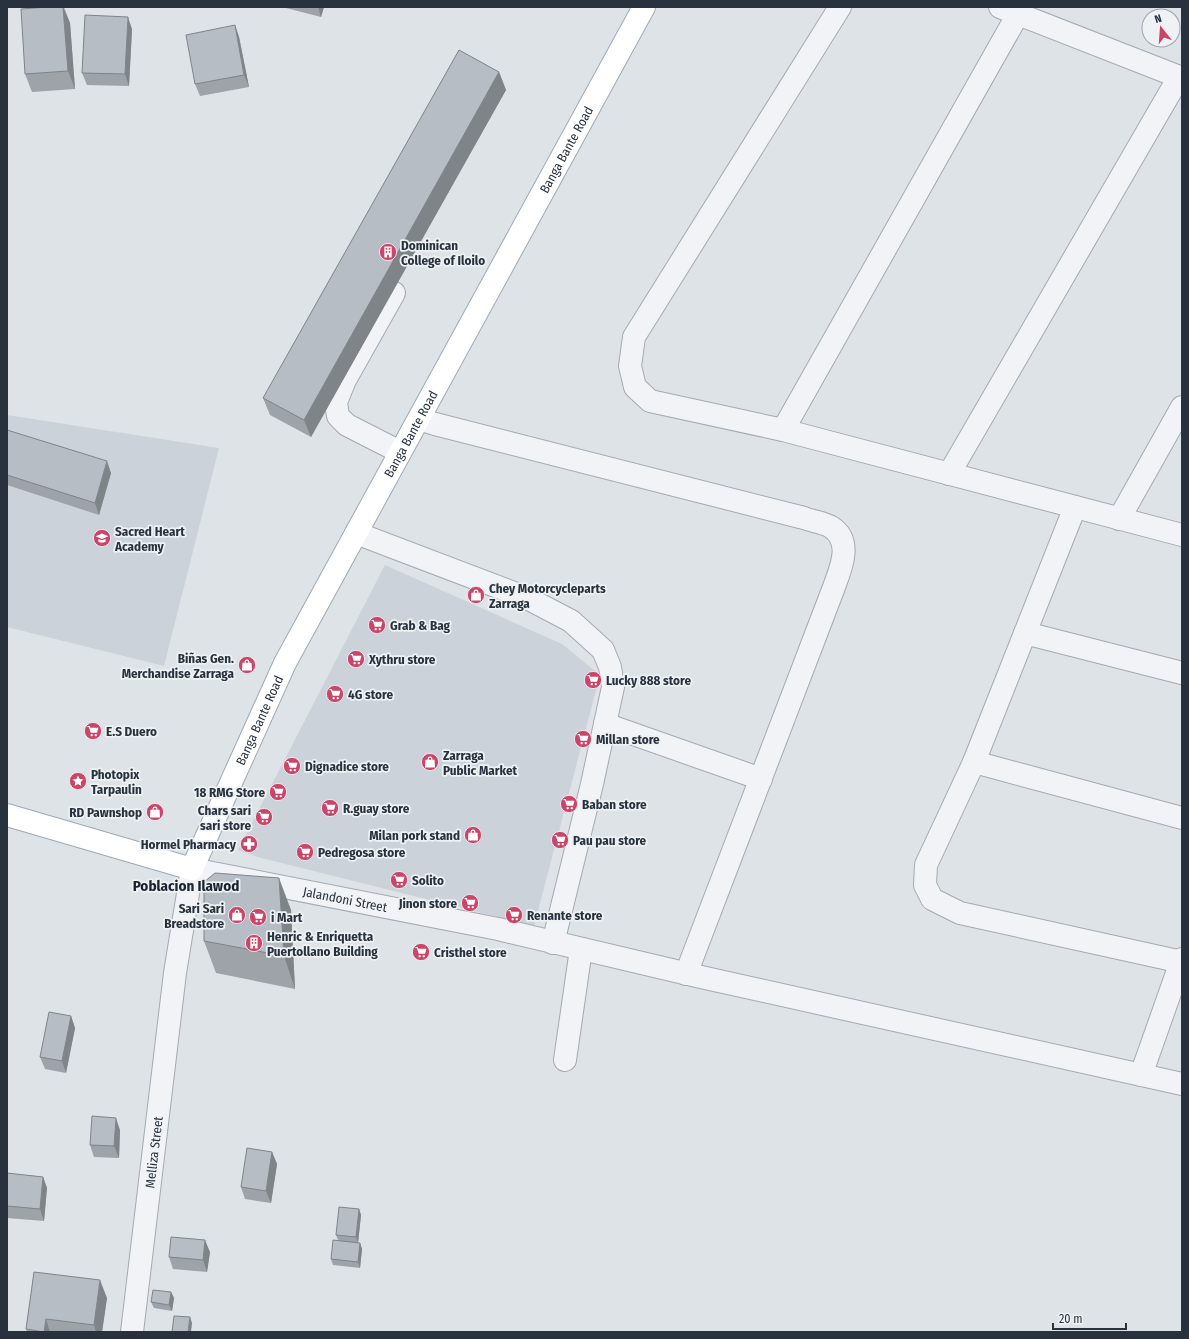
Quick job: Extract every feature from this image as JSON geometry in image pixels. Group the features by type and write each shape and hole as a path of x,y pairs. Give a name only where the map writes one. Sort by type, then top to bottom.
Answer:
{"main road":[{"name":"Banga Bante Road","path":"192,869 285,663 644,7"},
{"name":"Jalandoni Street","path":"7,815 192,869"}],"street":[{"path":"840,7 634,337 630,366 635,387 650,401 783,430 1182,536"},
{"path":"783,430 1009,10 1180,77 949,474"},
{"path":"394,293 345,380 336,402 338,416 347,425 400,452"},
{"path":"1119,519 1182,408"},
{"path":"419,419 804,518 831,527 842,539 844,558 686,974"},
{"path":"1075,507 974,762 926,865 925,885 932,899 960,913 1182,961 1141,1075"},
{"path":"356,533 527,598 571,621 603,650 610,667 613,687 553,942"},
{"path":"1024,633 1182,673"},
{"path":"605,724 761,779"},
{"path":"974,762 1182,818"},
{"name":"Jalandoni Street","path":"192,869 490,928 686,974 1182,1084"},
{"name":"Melliza Street","path":"132,1332 175,973 192,869"},
{"path":"565,1060 581,949"}],"shaded area":[{"name":"Sacred Heart Academy","path":"7,415 219,448 164,666 7,627"},
{"name":"Zarraga Public Market","path":"385,565 562,644 600,675 534,926 261,858 238,850"}],"building":[{"path":"63,7 68,71 25,74 21,9"},
{"path":"85,15 128,17 125,74 82,73"},
{"path":"235,25 244,75 195,84 186,35"},
{"name":"Dominican College of Iloilo","path":"459,50 499,72 304,420 263,398"},
{"path":"7,430 107,461 95,503 7,475"},
{"path":"215,873 279,878 284,956 204,941 204,882"},
{"path":"49,1012 71,1016 62,1061 40,1057"},
{"path":"92,1116 116,1118 114,1146 90,1145"},
{"path":"247,1148 272,1152 266,1191 241,1187"},
{"path":"7,1173 43,1177 40,1209 7,1206"},
{"path":"339,1207 359,1209 356,1237 336,1235"},
{"path":"171,1237 205,1240 203,1260 169,1257"},
{"path":"333,1240 360,1243 358,1262 331,1259"},
{"path":"34,1272 100,1280 94,1325 46,1319 44,1332 26,1329"},
{"path":"153,1290 171,1292 169,1305 151,1302"},
{"path":"174,1316 190,1317 188,1332 172,1332"}],"place":[{"name":"Dominican College of Iloilo","path":"388,252"},
{"name":"Sacred Heart Academy","path":"102,538"},
{"name":"Chey Motorcycleparts Zarraga","path":"476,595"},
{"name":"Grab & Bag","path":"377,625"},
{"name":"Xythru store","path":"356,659"},
{"name":"Biñas Gen. Merchandise Zarraga","path":"247,665"},
{"name":"Lucky 888 store","path":"593,680"},
{"name":"4G store","path":"335,694"},
{"name":"E.S Duero","path":"93,731"},
{"name":"Millan store","path":"583,739"},
{"name":"Zarraga Public Market","path":"430,762"},
{"name":"Dignadice store","path":"292,766"},
{"name":"Photopix Tarpaulin","path":"78,781"},
{"name":"18 RMG Store","path":"278,792"},
{"name":"Baban store","path":"569,804"},
{"name":"R.guay store","path":"330,808"},
{"name":"RD Pawnshop","path":"155,812"},
{"name":"Chars sari sari store","path":"264,817"},
{"name":"Milan pork stand","path":"473,835"},
{"name":"Pau pau store","path":"560,840"},
{"name":"Hormel Pharmacy","path":"249,844"},
{"name":"Pedregosa store","path":"305,852"},
{"name":"Solito","path":"399,880"},
{"name":"Jinon store","path":"470,903"},
{"name":"Sari Sari Breadstore","path":"237,915"},
{"name":"Renante store","path":"514,915"},
{"name":"i Mart","path":"258,917"},
{"name":"Henric & Enriquetta Puertollano Building","path":"254,943"},
{"name":"Cristhel store","path":"421,952"}],"district":[{"name":"Poblacion Ilawod","path":"186,886"}]}
